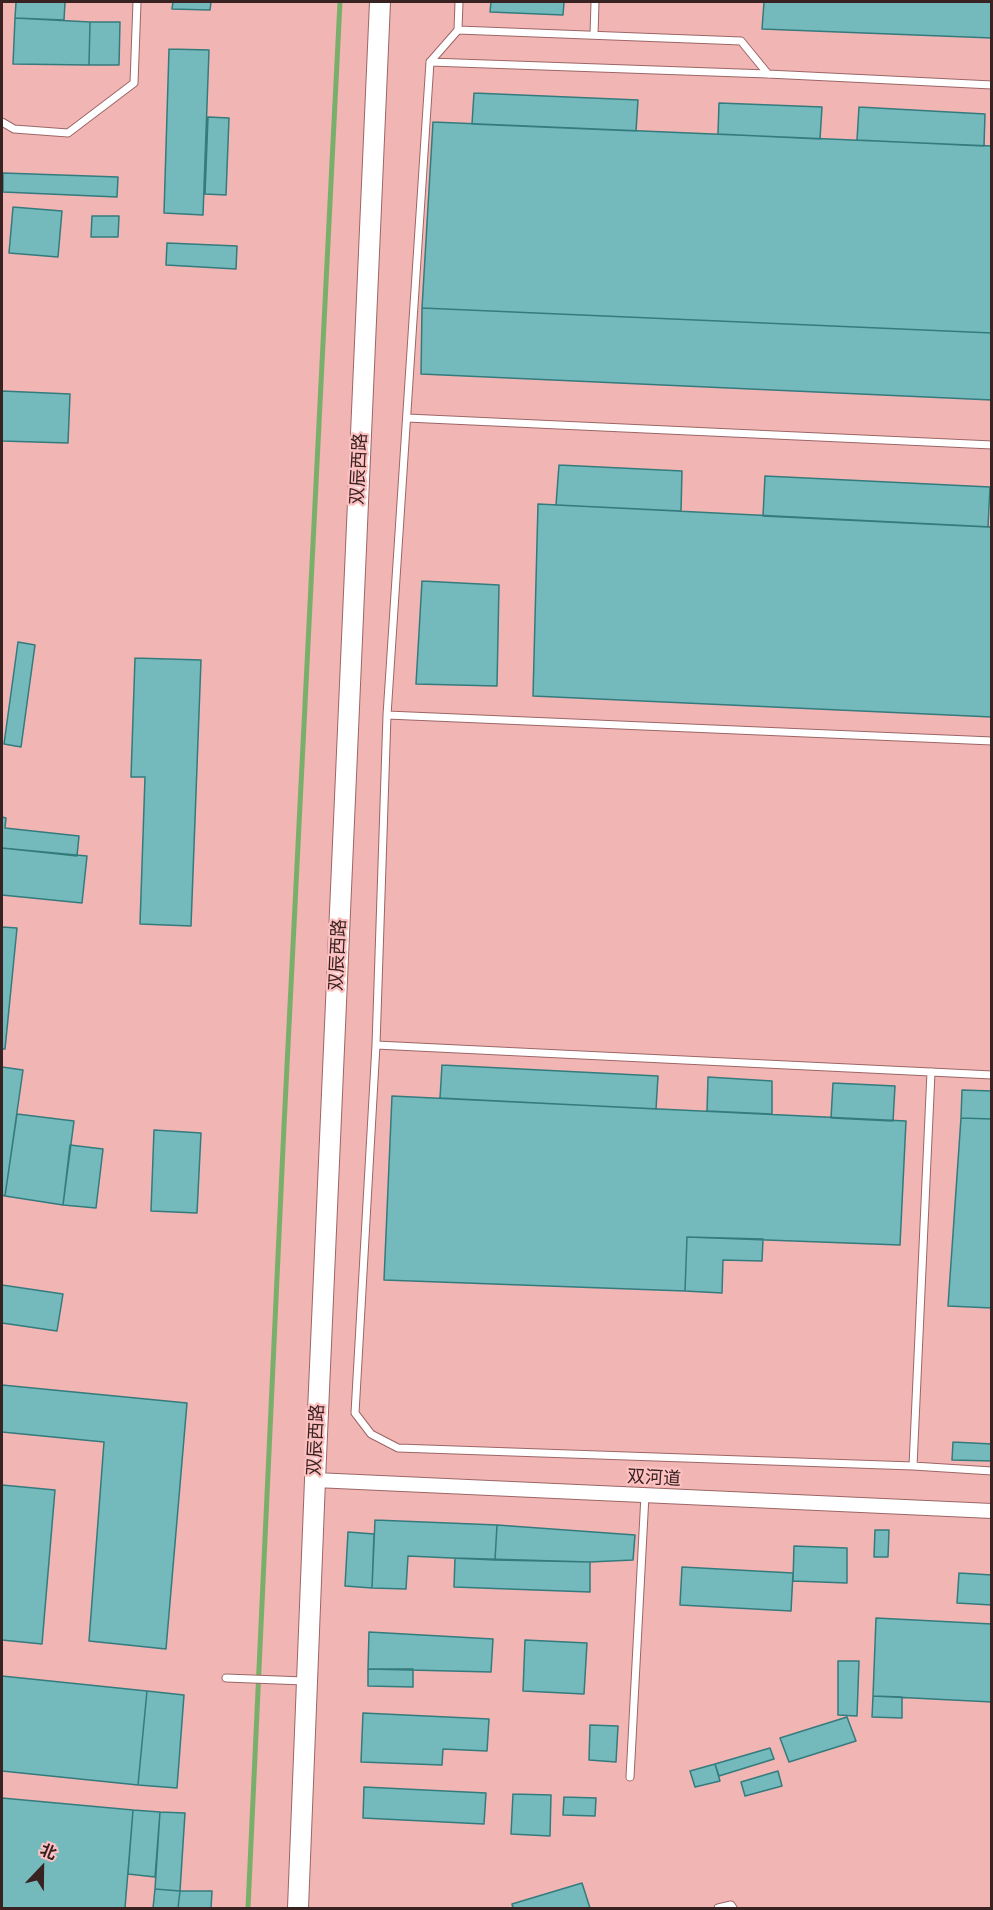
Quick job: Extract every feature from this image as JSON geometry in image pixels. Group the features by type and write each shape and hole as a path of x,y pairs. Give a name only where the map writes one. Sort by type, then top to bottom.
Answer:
{"main road":[{"name":"双辰西路","path":"298,1908 380,2"}],"street":[{"name":"双河道","path":"315,1480 992,1511"}],"lane":[{"path":"2,122 14,129 68,133 134,83 137,2"},
{"path":"459,2 458,30 430,62 387,715 376,1045 355,1413 371,1434 398,1448 913,1466 992,1471"},
{"path":"594,35 596,2"},
{"path":"458,30 741,41 768,74"},
{"path":"430,62 768,74 992,85"},
{"path":"406,418 992,445"},
{"path":"387,715 992,741"},
{"path":"376,1045 992,1075"},
{"path":"913,1466 931,1072"},
{"path":"630,1777 645,1496"},
{"path":"226,1678 307,1681"},
{"path":"718,1908 731,1905 733,1908"}],"building":[{"path":"16,2 65,2 64,20 15,18"},
{"path":"173,2 211,2 210,10 172,9"},
{"path":"491,2 564,2 563,15 490,12"},
{"path":"764,2 992,2 992,38 762,29"},
{"path":"15,18 90,22 89,65 13,64"},
{"path":"90,22 120,22 119,65 89,65"},
{"path":"169,49 209,50 203,215 164,213"},
{"path":"474,93 638,100 636,131 472,124"},
{"path":"719,103 822,107 820,139 718,134"},
{"path":"859,107 985,114 984,146 857,140"},
{"path":"208,117 229,118 226,195 205,194"},
{"path":"433,122 992,146 992,333 422,308"},
{"path":"3,173 118,177 117,197 3,192"},
{"path":"13,207 62,211 58,257 9,253"},
{"path":"92,216 119,216 118,237 91,237"},
{"path":"167,243 237,246 236,269 166,265"},
{"path":"422,308 992,333 992,400 421,374"},
{"path":"2,391 70,394 68,443 2,441"},
{"path":"559,465 682,471 681,511 556,505"},
{"path":"765,476 990,487 988,527 763,516"},
{"path":"538,504 992,527 992,717 533,696"},
{"path":"422,581 499,585 497,686 416,684"},
{"path":"18,642 35,645 21,747 4,744"},
{"path":"135,658 201,660 191,926 140,924 145,777 131,777"},
{"path":"2,817 6,818 5,828 79,836 77,856 2,848"},
{"path":"2,848 87,856 82,903 2,895"},
{"path":"2,927 17,928 5,1049 2,1049"},
{"path":"442,1065 658,1076 656,1109 440,1098"},
{"path":"2,1067 23,1070 5,1196 2,1195"},
{"path":"708,1077 772,1081 772,1114 707,1111"},
{"path":"833,1083 895,1086 893,1121 831,1118"},
{"path":"962,1090 992,1091 992,1119 961,1118"},
{"path":"392,1096 906,1121 900,1245 687,1237 685,1291 384,1280"},
{"path":"17,1114 74,1121 63,1205 5,1196"},
{"path":"961,1118 992,1119 992,1308 948,1306"},
{"path":"154,1130 201,1133 197,1213 151,1211"},
{"path":"70,1145 103,1149 96,1208 63,1205"},
{"path":"687,1237 763,1239 762,1261 723,1260 722,1293 685,1291"},
{"path":"2,1285 63,1294 57,1331 2,1323"},
{"path":"2,1385 187,1403 166,1649 89,1641 104,1442 2,1432"},
{"path":"953,1442 992,1444 992,1461 952,1460"},
{"path":"2,1485 55,1490 42,1644 2,1640"},
{"path":"375,1520 497,1525 495,1560 408,1556 406,1589 372,1588"},
{"path":"497,1525 635,1535 633,1560 590,1562 495,1560"},
{"path":"875,1530 889,1530 888,1557 874,1557"},
{"path":"348,1532 374,1534 372,1588 345,1586"},
{"path":"794,1546 847,1548 847,1583 793,1581"},
{"path":"455,1558 590,1562 590,1592 454,1587"},
{"path":"682,1567 793,1573 791,1611 680,1605"},
{"path":"959,1573 992,1575 992,1605 957,1603"},
{"path":"876,1618 992,1624 992,1702 873,1696"},
{"path":"369,1632 493,1639 491,1672 368,1669"},
{"path":"525,1640 587,1643 584,1694 523,1691"},
{"path":"838,1661 859,1661 857,1716 838,1715"},
{"path":"368,1669 413,1669 413,1687 368,1686"},
{"path":"2,1676 147,1691 138,1785 2,1771"},
{"path":"147,1691 184,1695 177,1788 138,1785"},
{"path":"873,1696 902,1697 902,1718 872,1717"},
{"path":"363,1713 489,1719 487,1751 443,1749 442,1765 361,1762"},
{"path":"847,1717 856,1741 789,1762 780,1738"},
{"path":"590,1725 618,1726 616,1762 589,1760"},
{"path":"770,1748 774,1759 719,1776 715,1764"},
{"path":"715,1764 720,1781 695,1787 690,1771"},
{"path":"778,1771 782,1786 745,1796 741,1782"},
{"path":"364,1787 486,1793 484,1824 363,1818"},
{"path":"513,1794 551,1795 550,1836 511,1834"},
{"path":"564,1797 596,1798 595,1816 563,1815"},
{"path":"2,1798 133,1810 125,1908 2,1908"},
{"path":"133,1810 160,1812 155,1877 128,1874"},
{"path":"160,1812 185,1813 180,1891 155,1889"},
{"path":"582,1883 590,1908 513,1908 512,1904"},
{"path":"155,1889 180,1891 178,1908 153,1908"},
{"path":"180,1891 212,1891 211,1908 178,1908"}],"waterway":[{"path":"248,1908 340,2"}]}
